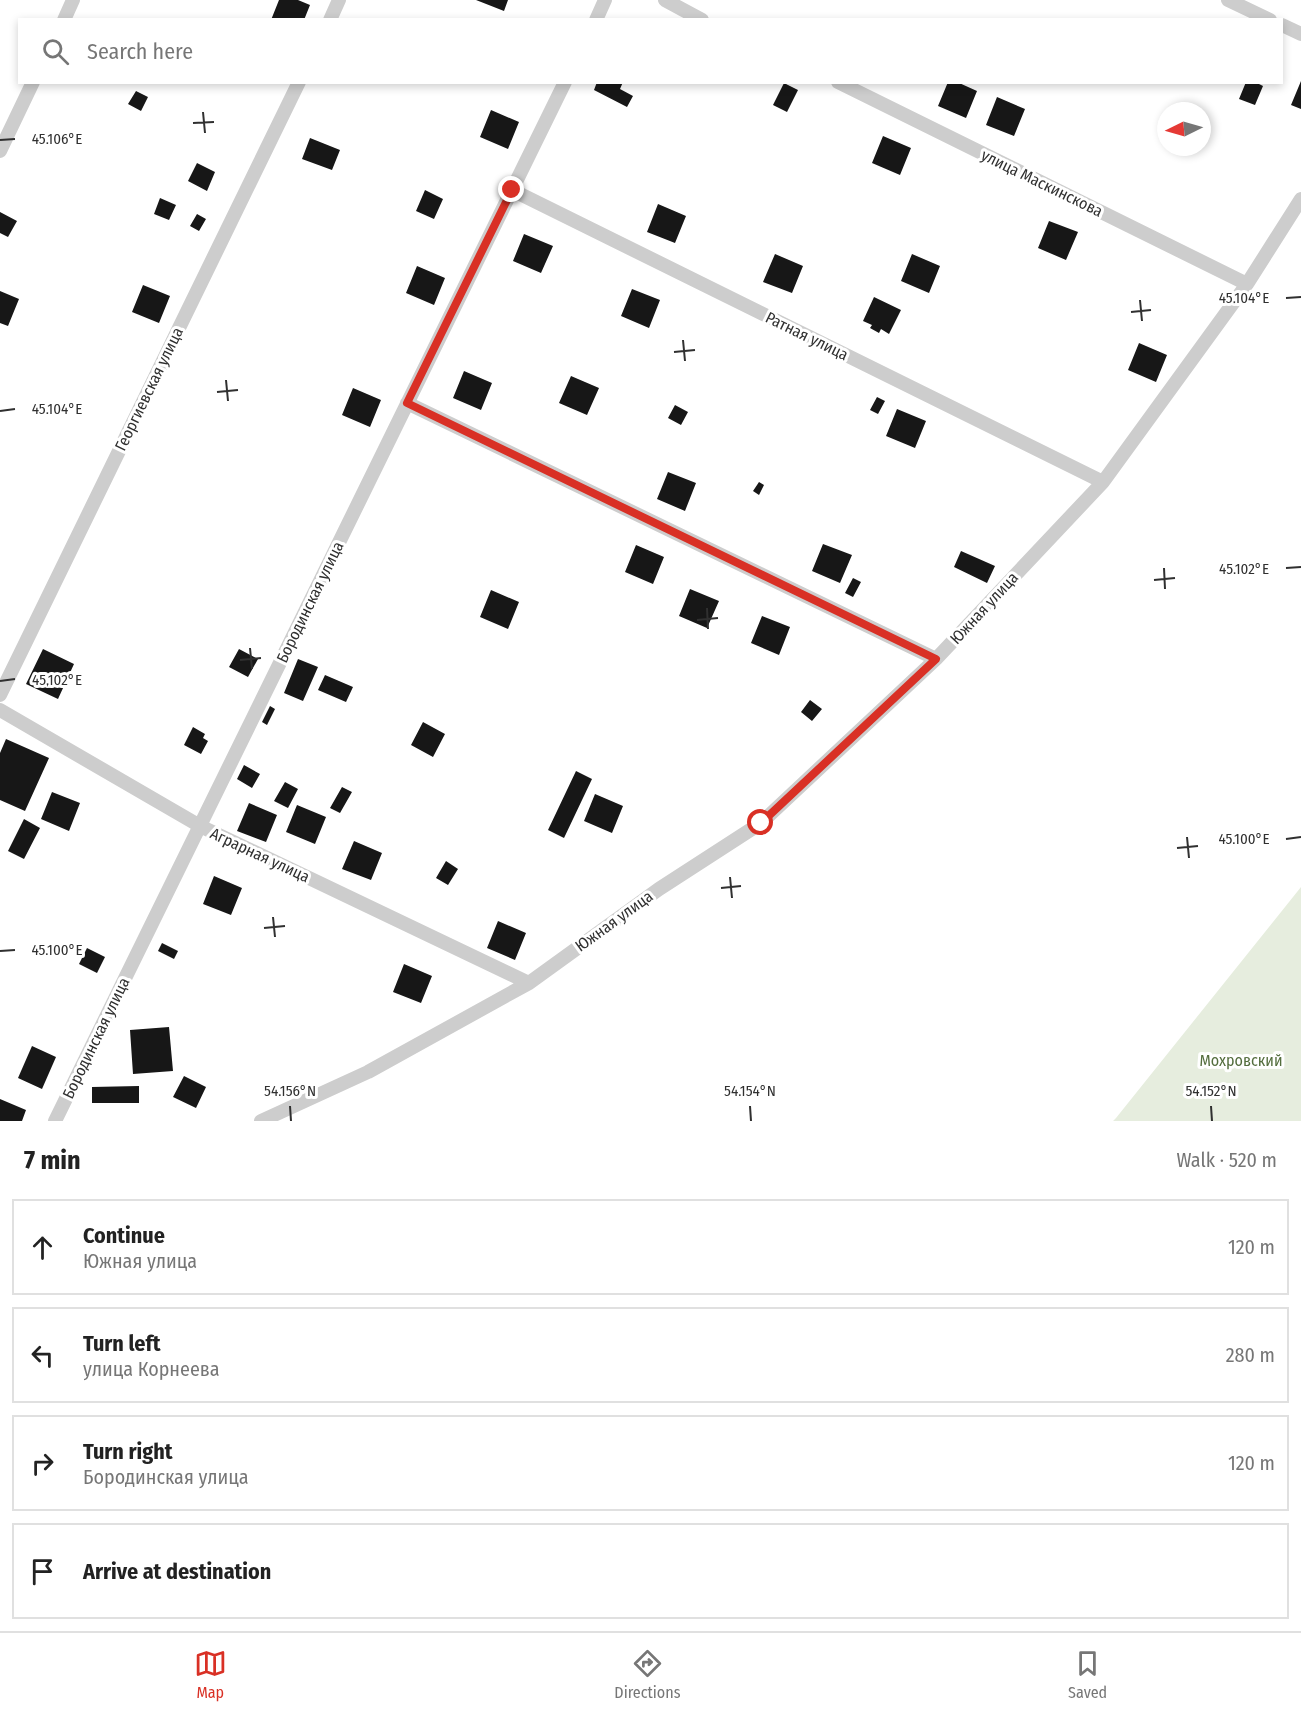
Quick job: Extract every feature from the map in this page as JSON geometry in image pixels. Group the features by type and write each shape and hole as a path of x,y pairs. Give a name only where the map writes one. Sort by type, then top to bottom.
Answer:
{"street":[{"path":"65,18 73,0"},
{"path":"331,18 339,0"},
{"path":"597,18 605,0"},
{"path":"665,0 698,18"},
{"path":"1228,0 1266,18"},
{"path":"1283,26 1301,34"},
{"path":"0,151 32,84"},
{"name":"Георгиевская улица","path":"0,695 298,84"},
{"name":"Бородинская улица","path":"55,1121 564,84"},
{"name":"улица Маскинскова","path":"842,84 1247,284"},
{"name":"Ратная улица","path":"512,190 1103,482"},
{"name":"Южная улица","path":"261,1121 368,1072 529,983 659,889 761,823 936,659 1103,482 1247,284 1301,199"},
{"path":"407,403 936,659"},
{"name":"Аграрная улица","path":"0,710 200,826 529,983"}],"green space":[{"name":"Мохровский","path":"1301,887 1301,1121 1113,1121 1116,1118"}],"building":[{"path":"279,0 298,0 310,5 305,18 272,18"},
{"path":"476,0 508,0 504,11"},
{"path":"1301,81 1301,109 1291,105"},
{"path":"596,84 622,84 620,89 633,96 627,107 594,90"},
{"path":"784,84 798,90 787,112 773,105"},
{"path":"947,84 961,84 977,91 966,118 938,106"},
{"path":"1245,84 1263,86 1255,105 1239,99"},
{"path":"136,91 148,97 141,111 128,104"},
{"path":"997,97 1025,109 1014,136 986,125"},
{"path":"491,110 519,122 508,149 480,137"},
{"path":"883,136 911,148 900,175 872,163"},
{"path":"310,138 340,150 332,170 302,159"},
{"path":"197,163 215,172 207,191 188,181"},
{"path":"425,190 443,199 434,219 416,211"},
{"path":"160,198 176,205 169,220 154,214"},
{"path":"658,204 686,216 675,243 647,232"},
{"path":"0,212 17,221 8,237 0,233"},
{"path":"197,214 206,219 199,231 190,226"},
{"path":"1049,221 1078,232 1066,260 1038,248"},
{"path":"524,234 553,246 541,273 513,261"},
{"path":"775,254 803,266 792,293 763,282"},
{"path":"912,254 940,266 929,293 901,281"},
{"path":"417,266 445,278 434,305 406,293"},
{"path":"143,285 170,296 159,323 132,312"},
{"path":"632,289 660,300 649,328 621,316"},
{"path":"0,291 19,299 8,326 0,323"},
{"path":"874,297 901,310 889,334 881,329 879,333 870,328 872,325 863,321"},
{"path":"1139,343 1167,355 1156,382 1128,370"},
{"path":"464,371 492,383 481,410 453,398"},
{"path":"571,376 599,388 587,415 559,403"},
{"path":"353,388 381,400 370,427 342,415"},
{"path":"877,397 885,401 878,414 870,410"},
{"path":"675,405 688,412 681,425 668,418"},
{"path":"897,409 926,421 915,448 886,436"},
{"path":"668,472 696,483 685,511 657,499"},
{"path":"759,482 764,485 759,495 753,491"},
{"path":"823,544 852,555 840,583 812,571"},
{"path":"636,545 664,557 653,584 625,572"},
{"path":"961,551 995,566 987,583 954,567"},
{"path":"853,578 861,582 853,597 845,593"},
{"path":"690,589 719,601 707,628 679,616"},
{"path":"491,590 519,602 508,629 480,617"},
{"path":"762,616 790,627 779,655 751,643"},
{"path":"43,649 74,664 58,699 26,684"},
{"path":"239,649 258,659 248,677 229,667"},
{"path":"298,659 318,667 303,701 284,693"},
{"path":"325,675 353,687 346,702 318,690"},
{"path":"810,700 822,709 812,721 801,712"},
{"path":"270,706 275,709 267,725 262,722"},
{"path":"423,722 445,734 433,757 411,745"},
{"path":"193,727 205,734 203,738 208,741 201,754 184,745"},
{"path":"6,739 49,758 25,811 0,800 0,753"},
{"path":"244,765 260,774 252,788 237,779"},
{"path":"576,771 592,779 564,838 548,830"},
{"path":"285,782 298,789 288,808 274,801"},
{"path":"342,787 352,792 340,813 330,808"},
{"path":"52,792 80,803 69,831 41,819"},
{"path":"595,794 623,806 612,833 584,821"},
{"path":"249,803 277,815 266,842 237,831"},
{"path":"297,805 326,817 315,844 286,832"},
{"path":"24,819 40,828 24,859 8,851"},
{"path":"354,841 382,853 371,880 342,869"},
{"path":"446,861 458,869 448,885 436,878"},
{"path":"214,876 242,888 231,915 203,904"},
{"path":"498,921 526,933 515,960 487,948"},
{"path":"162,943 178,951 174,959 158,951"},
{"path":"87,948 105,957 97,973 79,964"},
{"path":"404,964 432,976 421,1003 393,992"},
{"path":"169,1027 173,1071 133,1074 130,1030"},
{"path":"32,1046 56,1057 42,1089 18,1078"},
{"path":"184,1076 206,1087 196,1108 173,1097"},
{"path":"139,1086 139,1103 92,1103 92,1087"},
{"path":"0,1099 26,1110 22,1121 0,1121"}],"route":[{"path":"512,190 407,403 936,659 761,823"}]}
